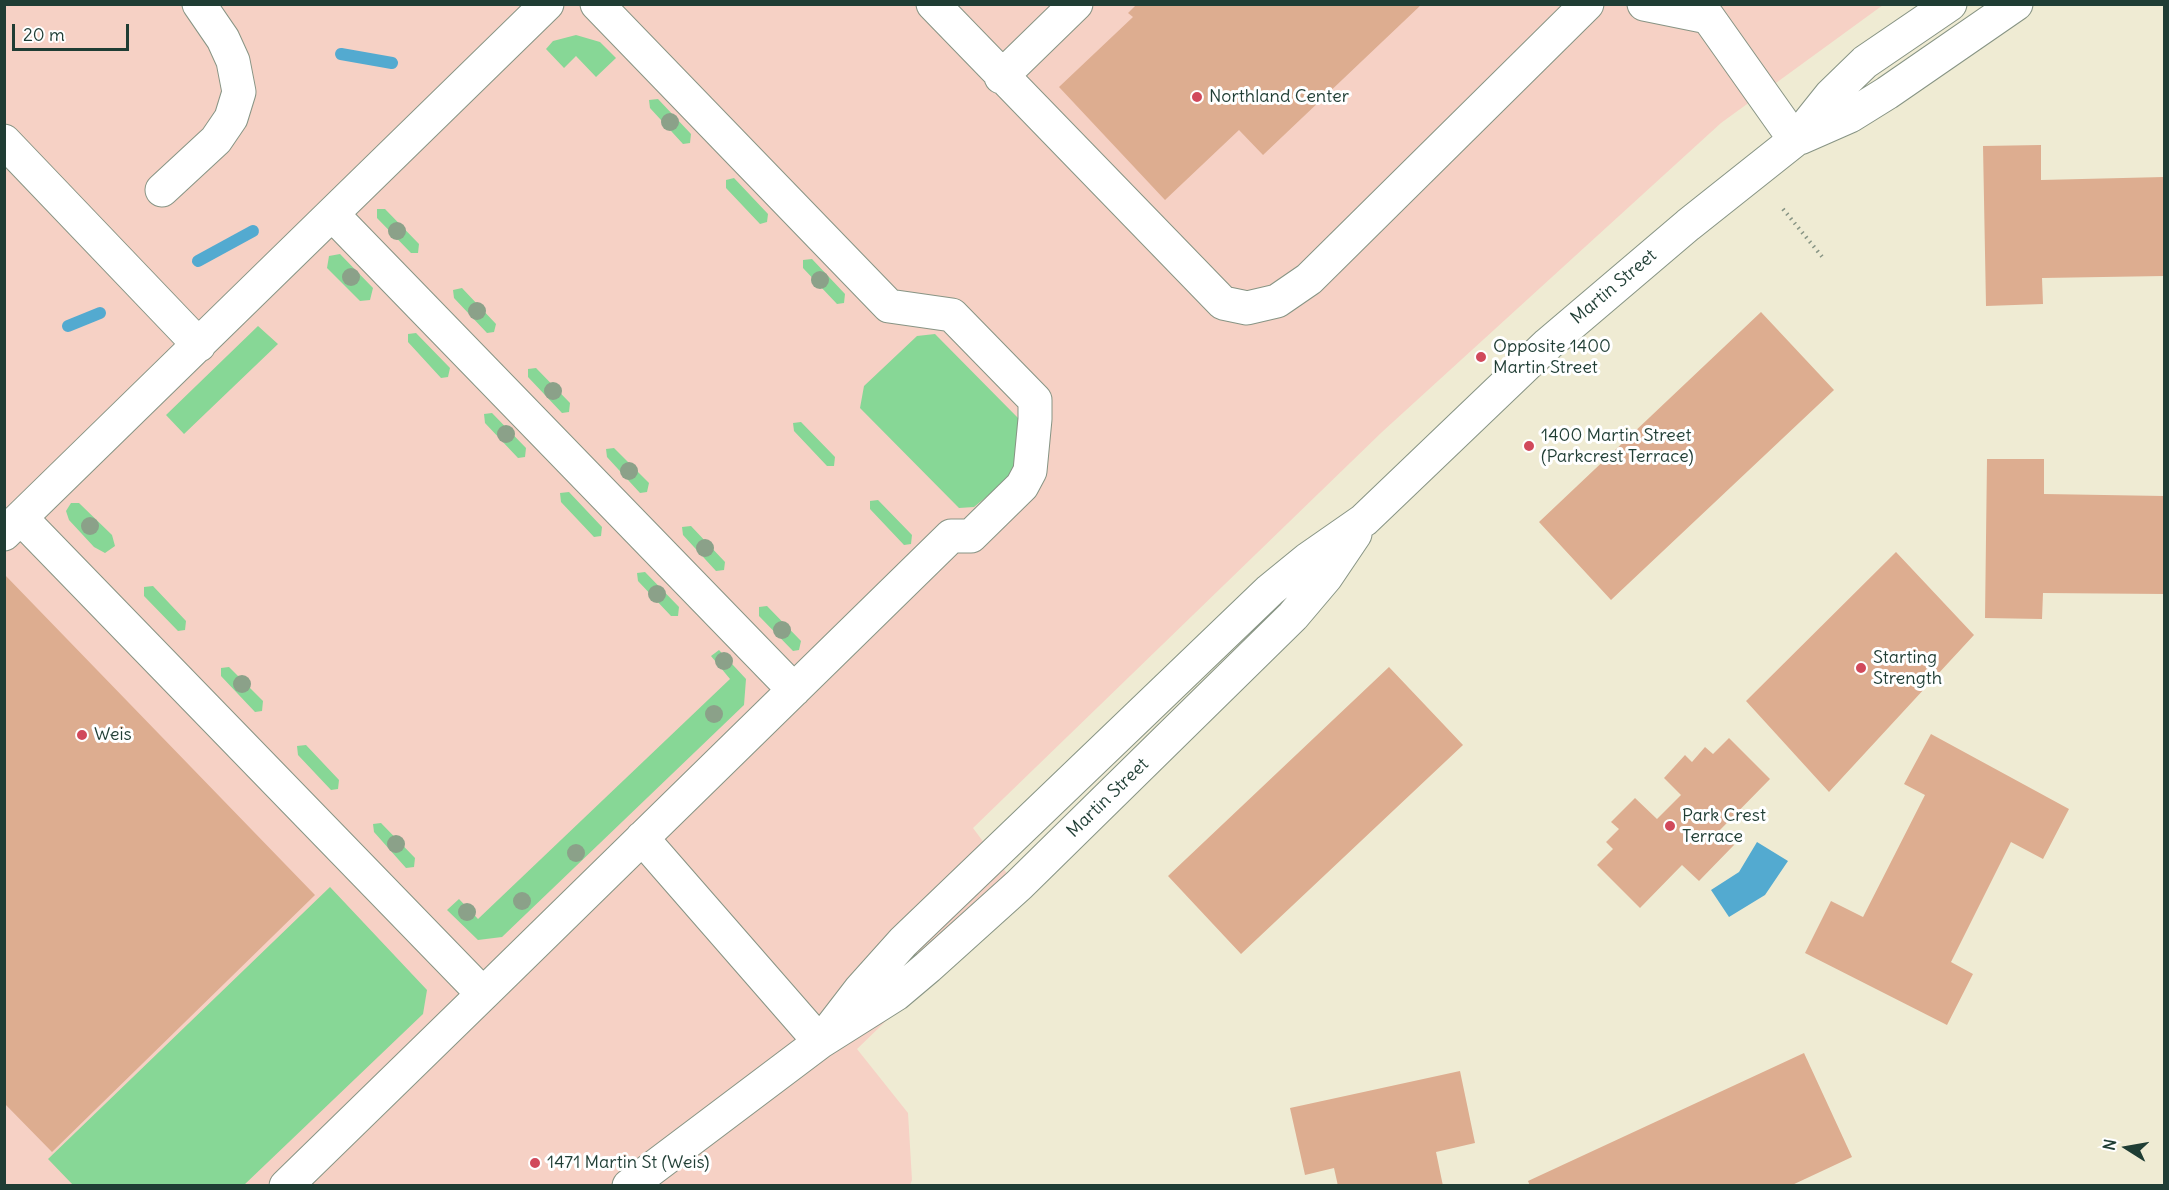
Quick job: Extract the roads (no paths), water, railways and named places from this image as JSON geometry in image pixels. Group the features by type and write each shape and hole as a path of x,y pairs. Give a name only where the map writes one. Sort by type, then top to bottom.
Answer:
{"street":[{"path":"162,190 216,140 231,118 239,92 233,61 224,39 199,4"},
{"path":"483,994 13,526 547,4"},
{"path":"286,1185 951,536 971,536 1022,486 1030,471 1035,400 952,315 889,306 597,4"},
{"path":"933,4 1001,77 1222,303 1239,308 1255,307 1276,301 1309,279 1587,4"},
{"path":"1001,77 1076,4"},
{"path":"1644,4 1714,11 1796,140"},
{"name":"Martin Street","path":"629,1185 820,1042 860,990 903,942 1270,590 1308,559 1364,520 1548,344 1688,225 1796,140 1831,95 1866,62 1950,4"},
{"name":"Martin Street","path":"1796,140 1869,105 2016,4"},
{"path":"4,141 199,345"},
{"path":"332,214 794,690"},
{"path":"642,838 820,1042"}],"water":[{"path":"1757,842 1788,861 1765,895 1729,917 1711,890 1739,872"}],"waterway":[{"path":"341,54 392,63"},
{"path":"198,261 253,231"},
{"path":"68,326 100,313"}],"place":[{"name":"Northland Center","path":"1197,97"},
{"name":"Opposite 1400 Martin Street","path":"1481,357"},
{"name":"1400 Martin Street (Parkcrest Terrace)","path":"1529,446"},
{"name":"Starting Strength","path":"1861,668"},
{"name":"Weis","path":"82,735"},
{"name":"Park Crest Terrace","path":"1670,826"},
{"name":"1471 Martin St (Weis)","path":"535,1163"}]}
